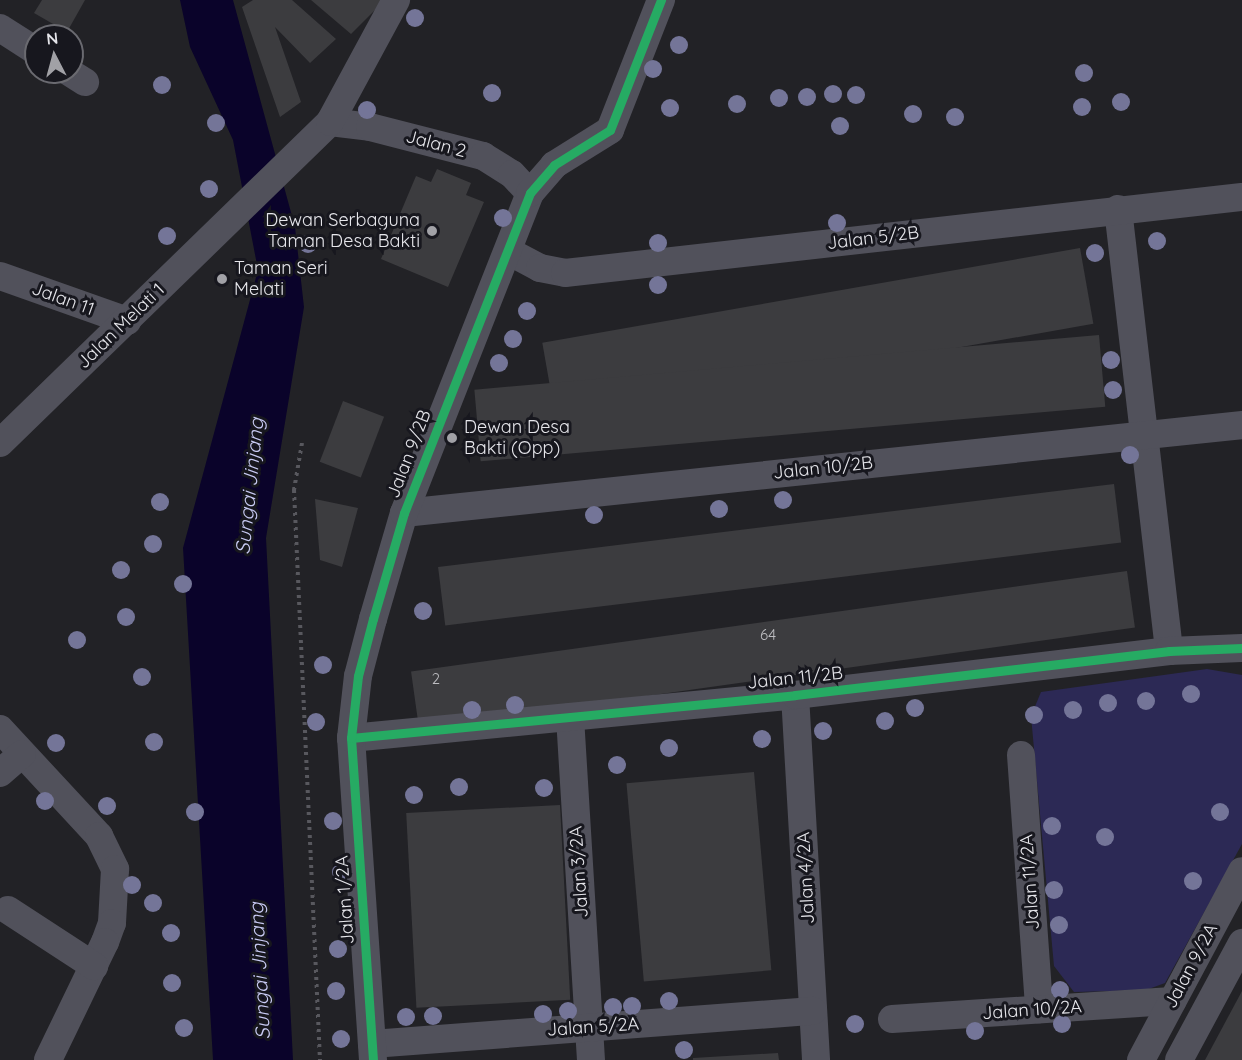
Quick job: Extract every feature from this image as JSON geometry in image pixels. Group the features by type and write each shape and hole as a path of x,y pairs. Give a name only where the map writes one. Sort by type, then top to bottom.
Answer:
{"street":[{"name":"Jalan Melati 1","path":"0,442 330,122 396,0"},
{"name":"Jalan 9/2B","path":"351,738 358,676 404,513 530,193 554,165 610,130 661,0"},
{"path":"0,28 24,43"},
{"name":"Jalan 2","path":"330,122 370,127 483,156 512,174 530,193"},
{"name":"Jalan 5/2B","path":"508,251 540,268 565,273 1118,209 1242,197"},
{"path":"1118,209 1168,651"},
{"name":"Jalan 11","path":"0,276 127,321"},
{"name":"Jalan 10/2B","path":"404,513 1242,425"},
{"name":"Jalan 11/2B","path":"351,738 795,696 1168,651 1242,648"},
{"name":"Jalan 4/2A","path":"795,696 816,1060"},
{"name":"Jalan 3/2A","path":"570,717 591,1060"},
{"path":"0,729 99,836 115,869 112,923 94,966 48,1060"},
{"name":"Jalan 1/2A","path":"351,738 372,1052"},
{"path":"0,773 22,754"},
{"name":"Jalan 11/2A","path":"1021,755 1039,1009"},
{"name":"Jalan 9/2A","path":"1141,1060 1242,872"},
{"path":"8,910 94,966"},
{"path":"1179,1060 1242,944"},
{"name":"Jalan 10/2A","path":"892,1019 1172,1000"},
{"name":"Jalan 5/2A","path":"372,1052 589,1028 813,1011"}],"path":[{"path":"302,442 294,490 320,1060"}],"shaded area":[{"path":"1207,669 1242,675 1242,844 1165,983 1146,990 1074,992 1054,966 1031,716 1041,692"}],"water":[{"name":"Sungai Jinjang","path":"180,0 233,0 295,227 304,307 266,538 293,1060 213,1060 183,548 258,270 233,140 190,47"}],"building":[{"path":"42,0 85,0 72,24 53,24 34,13"},
{"path":"253,0 292,0 336,39 310,63 275,27 301,102 280,117 242,7"},
{"path":"311,0 385,0 351,34"},
{"name":"Dewan Serbaguna Taman Desa Bakti","path":"437,169 471,183 466,195 484,202 448,287 381,259 416,176 431,182"},
{"path":"1080,248 1093,324 556,419 542,343"},
{"path":"1099,335 1105,407 481,461 474,390"},
{"path":"343,401 384,417 361,477 320,462"},
{"path":"1114,484 1121,543 445,626 438,567"},
{"path":"315,499 358,508 342,567 320,560"},
{"path":"1127,571 1135,627 419,728 411,672"},
{"path":"754,772 771,970 644,981 626,783"},
{"path":"560,805 570,1000 416,1008 406,813"},
{"path":"1242,991 1242,1060 1205,1060"},
{"path":"778,1053 779,1060 693,1060 693,1058"}],"cycle path":[{"path":"373,1060 351,738 358,676 373,619 404,513 530,193 554,165 610,130 661,0"},
{"path":"351,738 795,695 1169,651 1242,648"}],"place":[{"name":"Dewan Serbaguna Taman Desa Bakti","path":"432,231"},
{"name":"Taman Seri Melati","path":"222,279"},
{"name":"Dewan Desa Bakti (Opp)","path":"452,438"}]}
